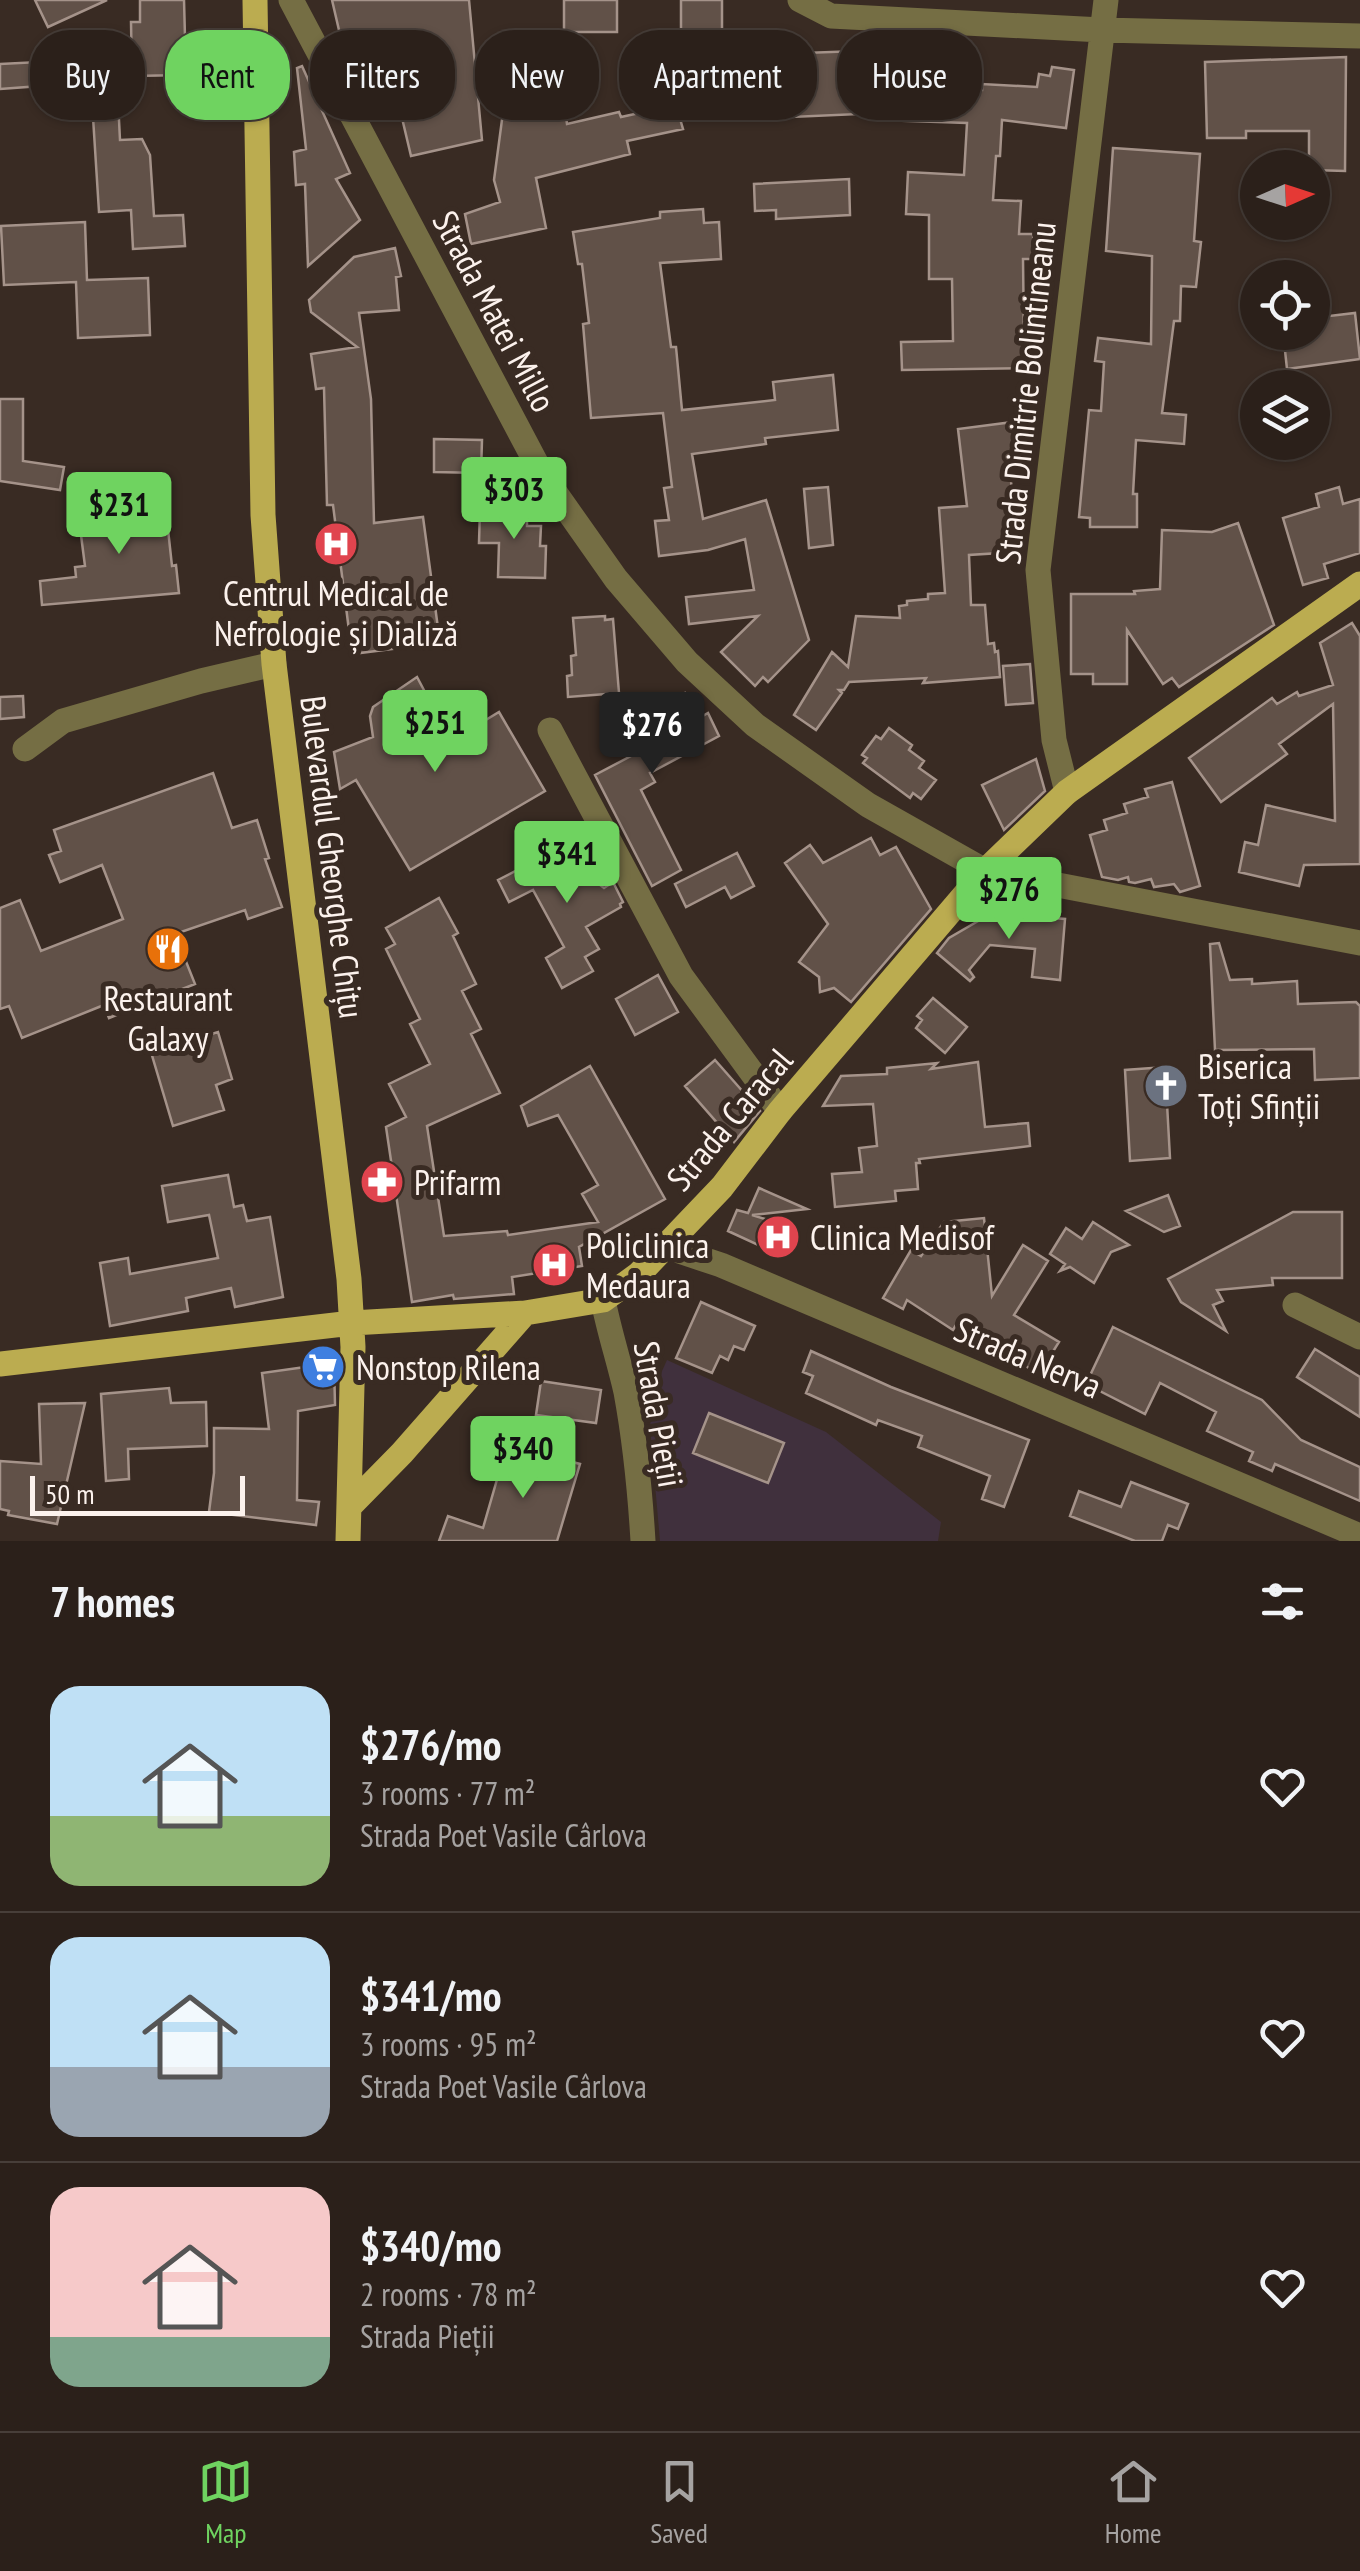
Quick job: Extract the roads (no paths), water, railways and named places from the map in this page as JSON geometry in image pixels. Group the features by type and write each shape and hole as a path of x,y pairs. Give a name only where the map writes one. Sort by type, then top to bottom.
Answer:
{"main road":[{"name":"Bulevardul Gheorghe Chițu","path":"255,0 263,514 274,664 352,1323 348,1541"},
{"name":"Strada Caracal","path":"0,1364 352,1323 524,1313 603,1300 667,1247 722,1187 780,1111 985,871 1067,792 1360,584"},
{"path":"351,1504 402,1453 524,1313"}],"street":[{"name":"Strada Matei Millo","path":"290,0 542,474 616,580 687,662 756,725 868,804 985,871 1360,942"},
{"path":"800,0 830,16 1102,30 1360,36"},
{"name":"Strada Dimitrie Bolintineanu","path":"1067,792 1054,740 1038,570 1106,0"},
{"path":"26,749 63,721 274,664"},
{"path":"550,730 681,976 780,1111"},
{"name":"Strada Nerva","path":"667,1247 710,1260 1360,1539"},
{"name":"Strada Pieții","path":"603,1300 625,1388 640,1484 643,1541"},
{"path":"1296,1305 1360,1337"}],"place":[{"name":"Centrul Medical de Nefrologie și Dializă","path":"336,544"},
{"name":"Restaurant Galaxy","path":"168,949"},
{"name":"Biserica Toți Sfinții","path":"1166,1086"},
{"name":"Prifarm","path":"382,1182"},
{"name":"Clinica Medisof","path":"778,1237"},
{"name":"Policlinica Medaura","path":"554,1265"},
{"name":"Nonstop Rilena","path":"323,1367"}]}
